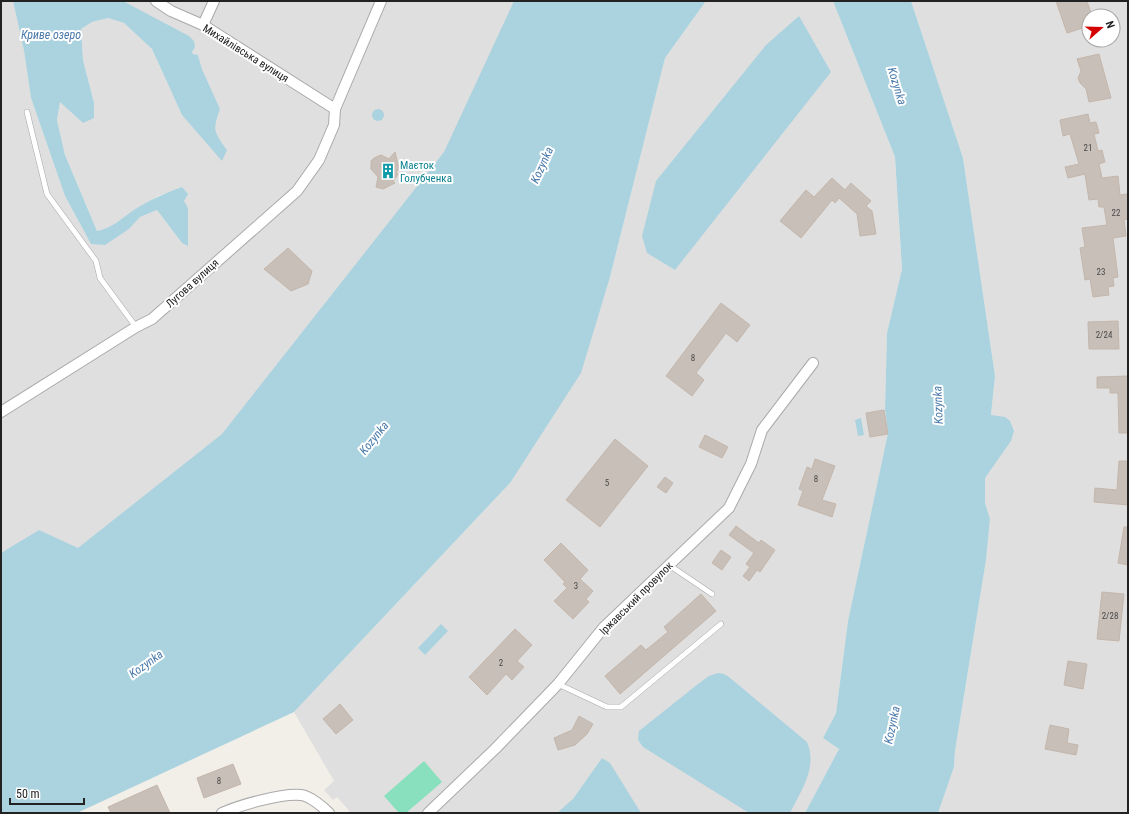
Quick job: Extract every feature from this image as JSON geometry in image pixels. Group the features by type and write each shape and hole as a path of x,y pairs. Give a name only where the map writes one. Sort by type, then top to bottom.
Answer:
{"street":[{"name":"Михайлівська вулиця","path":"156,1 171,11 203,26 335,109"},
{"path":"203,26 214,1"},
{"name":"Лугова вулиця","path":"1,412 136,327 152,319 297,191 319,160 334,124 335,109 382,1"},
{"name":"Іржавський провулок","path":"428,813 495,749 558,684 604,627 729,508 750,464 762,430 813,363"},
{"path":"222,813 237,806 279,796 302,795 322,806 329,813"}],"lane":[{"path":"27,112 47,194 96,261 100,278 136,327"},
{"path":"669,565 712,594"},
{"path":"558,684 607,708 621,707 721,624"}],"shaded area":[{"path":"1,1 13,1 24,51 31,98 65,196 91,244 129,229 140,217 157,210 182,243 184,201 182,187 158,196 109,228 97,231 65,155 57,120 60,101 83,123 94,103 83,60 81,29 92,22 108,18 124,23 152,49 182,115 227,150 217,136 215,127 220,109 202,69 198,55 193,54 123,1 529,1 456,153 228,441 78,564 1,564"},
{"path":"706,1 833,1 895,157 902,269 887,333 885,409 888,433 848,621 836,713 823,738 839,749 805,813 351,813 337,797 333,800 324,790 334,781 294,712 510,483 610,277 665,58"},
{"path":"911,1 1128,1 1128,813 938,813 954,767 955,751 986,560 990,519 985,503 985,477 1011,441 991,416 995,376 963,158"}],"green space":[{"path":"424,761 442,782 406,813 399,813 384,796"}],"water":[{"name":"Криве озеро","path":"13,1 123,1 189,36 194,41 195,47 192,52 193,54 198,55 202,69 220,109 215,126 219,138 227,150 222,161 182,115 152,49 124,23 108,18 92,22 81,29 83,60 94,103 94,118 83,123 60,102 57,120 65,155 97,231 113,225 148,202 182,187 188,194 184,201 188,208 188,246 182,243 157,210 140,217 129,229 105,245 91,244 65,196 31,98 24,51"},
{"name":"Kozynka","path":"514,1 706,1 665,58 610,277 581,373 510,483 294,712 77,813 1,813 1,553 39,530 78,548 222,434 444,152"},
{"name":"Kozynka","path":"833,1 911,1 963,158 995,376 991,415 1005,417 1010,421 1014,431 1011,441 985,478 985,503 990,519 986,560 955,751 954,767 938,813 805,813 839,749 823,738 836,713 848,621 888,433 885,409 887,333 902,269 895,157"},
{"path":"799,16 831,72 675,270 647,253 642,236 656,181 766,45"},
{"path":"378,109 382,111 384,115 382,119 378,121 374,119 372,115 374,111"},
{"path":"861,418 864,435 858,436 855,420"},
{"path":"441,624 448,631 425,655 418,648"},
{"path":"718,673 729,677 807,742 811,761 807,779 790,813 749,813 643,747 638,740 639,731 698,684 709,676"},
{"path":"602,758 610,763 641,813 557,813 573,799"}],"building":[{"path":"1056,1 1087,1 1089,8 1081,8 1081,29 1067,33"},
{"path":"1099,54 1111,98 1089,102 1086,89 1080,83 1078,78 1081,71 1077,59"},
{"path":"1088,114 1090,123 1096,122 1099,133 1094,134 1098,151 1102,150 1105,162 1099,164 1102,178 1118,176 1120,195 1127,194 1128,201 1128,219 1124,220 1126,236 1113,238 1118,277 1113,278 1114,286 1108,287 1109,295 1093,297 1090,279 1085,280 1080,248 1085,247 1082,228 1107,225 1104,207 1099,207 1098,199 1089,200 1085,174 1068,178 1065,167 1079,164 1070,134 1063,136 1060,120"},
{"name":"Маєток Голубченка","path":"395,152 399,168 396,173 398,174 393,182 395,183 383,189 376,187 378,177 371,169 371,161 381,155 389,159"},
{"path":"832,178 845,190 851,183 871,201 866,206 872,211 876,234 860,236 857,214 839,198 835,203 832,200 801,238 780,221 806,190 814,197"},
{"path":"288,248 312,271 308,284 291,291 264,269"},
{"path":"721,303 750,325 737,342 726,333 696,373 704,380 692,396 666,376"},
{"path":"1118,321 1119,349 1089,349 1088,322"},
{"path":"1128,376 1128,433 1119,433 1118,393 1110,393 1110,388 1097,388 1097,377"},
{"path":"884,410 888,434 870,437 866,413"},
{"path":"705,435 728,447 722,458 699,447"},
{"path":"615,439 648,466 600,527 566,500"},
{"path":"815,459 835,466 822,500 836,504 832,517 798,505 803,491 799,489 807,467 812,469"},
{"path":"1119,461 1128,461 1128,505 1094,502 1095,488 1117,490"},
{"path":"665,477 673,483 666,493 657,487"},
{"path":"736,526 759,543 761,540 775,550 760,572 757,570 749,581 743,576 750,567 746,564 754,553 729,535"},
{"path":"1124,527 1128,527 1128,565 1118,563"},
{"path":"561,543 588,570 580,579 593,591 586,599 589,602 573,619 554,601 567,588 563,584 565,582 544,560"},
{"path":"721,550 731,557 722,570 712,563"},
{"path":"1102,592 1124,594 1119,641 1097,639"},
{"path":"701,594 716,611 620,694 605,676 641,645 646,650 668,632 664,627"},
{"path":"515,629 532,645 517,661 524,667 512,680 506,674 487,695 469,677"},
{"path":"1068,661 1087,664 1083,689 1064,685"},
{"path":"340,704 353,720 336,734 323,719"},
{"path":"579,716 593,724 587,734 575,745 558,750 554,738 572,730"},
{"path":"1050,725 1069,729 1067,743 1078,745 1076,755 1045,749"},
{"path":"233,764 241,784 204,798 197,778"},
{"path":"157,785 170,813 111,813 108,807"}],"place":[{"name":"Маєток Голубченка","path":"388,171"}]}
